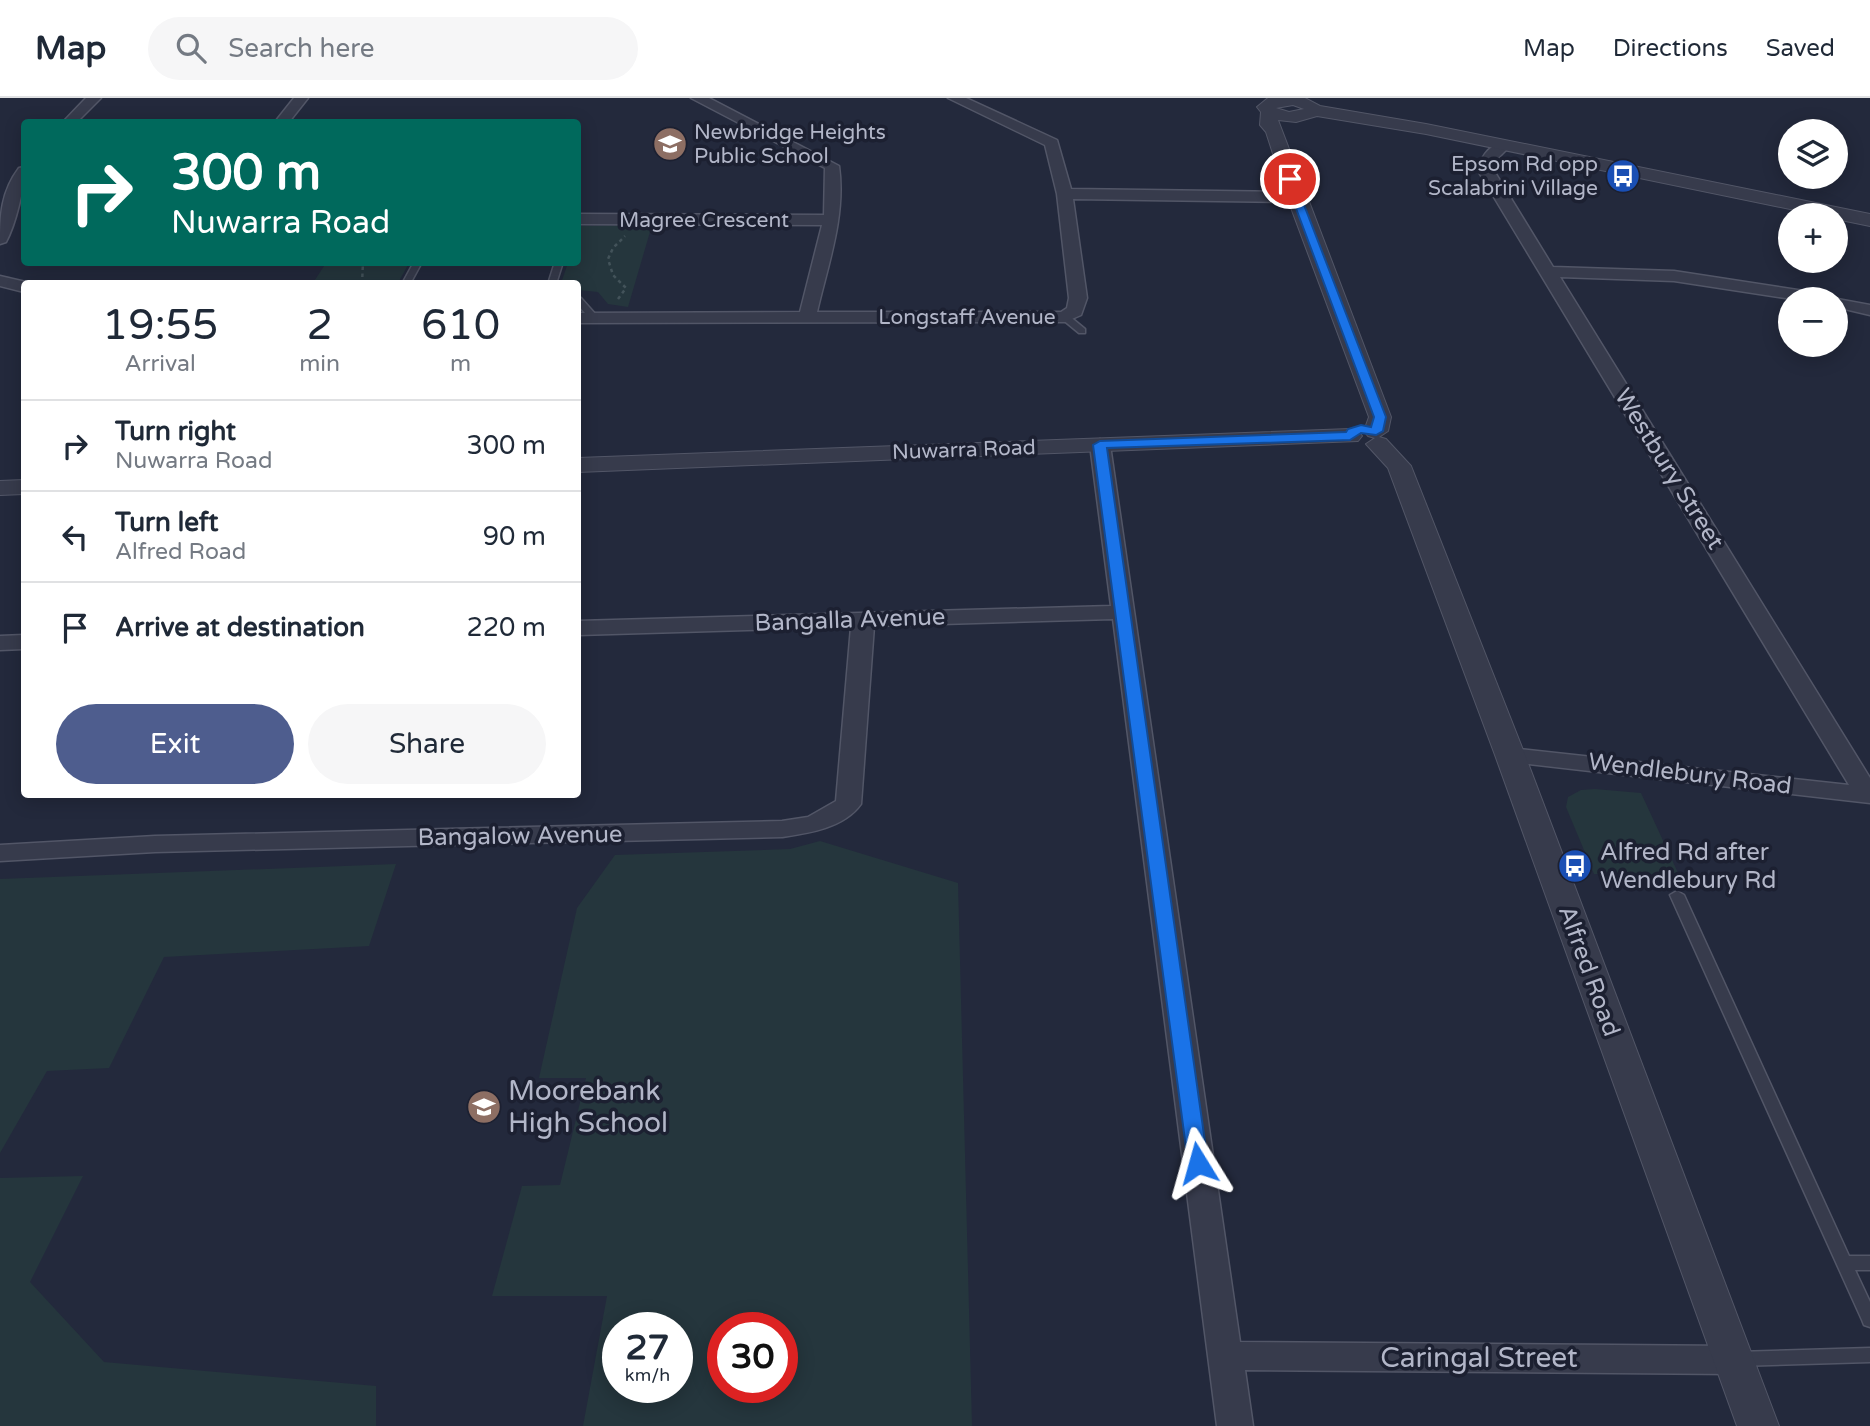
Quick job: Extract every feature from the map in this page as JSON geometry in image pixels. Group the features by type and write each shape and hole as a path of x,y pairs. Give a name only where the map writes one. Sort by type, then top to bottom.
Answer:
{"street":[{"path":"73,119 94,98"},
{"path":"284,119 301,98"},
{"path":"698,98 832,166 836,181 830,220 807,317"},
{"name":"Longstaff Avenue","path":"586,318 1065,317 1075,311 1078,298 1065,194 1052,143 955,98"},
{"path":"1267,111 1302,102 1312,106 1308,113"},
{"path":"1267,111 1354,115 1870,220"},
{"path":"1267,111 1296,197 1380,417 1377,438"},
{"name":"Westbury Street","path":"1503,146 1489,158 1486,167 1488,174 1869,795"},
{"path":"0,239 17,180 21,175"},
{"path":"1065,194 1296,197"},
{"name":"Magree Crescent","path":"581,219 830,220"},
{"path":"1547,272 1674,276 1778,292"},
{"path":"0,281 21,287"},
{"path":"1848,305 1870,310"},
{"name":"Nuwarra Road","path":"581,465 1350,436 1352,432 1361,429 1377,438"},
{"name":"Alfred Road","path":"1377,438 1399,466 1510,755 1758,1426"},
{"path":"1100,445 1234,1426"},
{"path":"0,488 21,487"},
{"name":"Bangalla Avenue","path":"581,628 1123,612"},
{"name":"Bangalow Avenue","path":"0,853 155,844 782,829 815,824 848,804 863,619"},
{"path":"0,643 21,642"},
{"name":"Wendlebury Road","path":"1510,755 1869,795"},
{"name":"Caringal Street","path":"1225,1356 1733,1360"}],"lane":[{"path":"1065,317 1082,331"},
{"path":"1677,895 1870,1320"},
{"path":"1844,1263 1870,1263"},
{"path":"1733,1360 1870,1355"}],"path":[{"path":"610,307 625,288 613,275 609,254 633,230"}],"shaded area":[{"path":"652,225 628,307 608,304 598,292 581,290 581,280 562,280 567,266 581,266 581,226"},
{"path":"324,266 407,266 400,280 315,280"},
{"path":"1581,790 1641,793 1679,875 1594,874 1566,807 1568,797"},
{"path":"820,841 958,883 972,1426 583,1426 602,1323 602,1403 693,1403 693,1312 604,1312 607,1296 492,1296 522,1186 560,1185 586,1078 539,1078 577,908 615,855 790,849"},
{"path":"396,864 369,946 164,957 109,1068 47,1071 0,1153 0,879"},
{"path":"83,1176 30,1282 104,1362 376,1386 376,1426 0,1426 0,1178"}],"place":[{"name":"Newbridge Heights Public School","path":"670,144"},
{"name":"Epsom Rd opp Scalabrini Village","path":"1623,176"},
{"name":"Alfred Rd after Wendlebury Rd","path":"1575,866"},
{"name":"Moorebank High School","path":"484,1107"}],"route":[{"path":"1198,1163 1100,445 1350,436 1352,432 1361,429 1376,431 1380,417 1290,179"}]}
